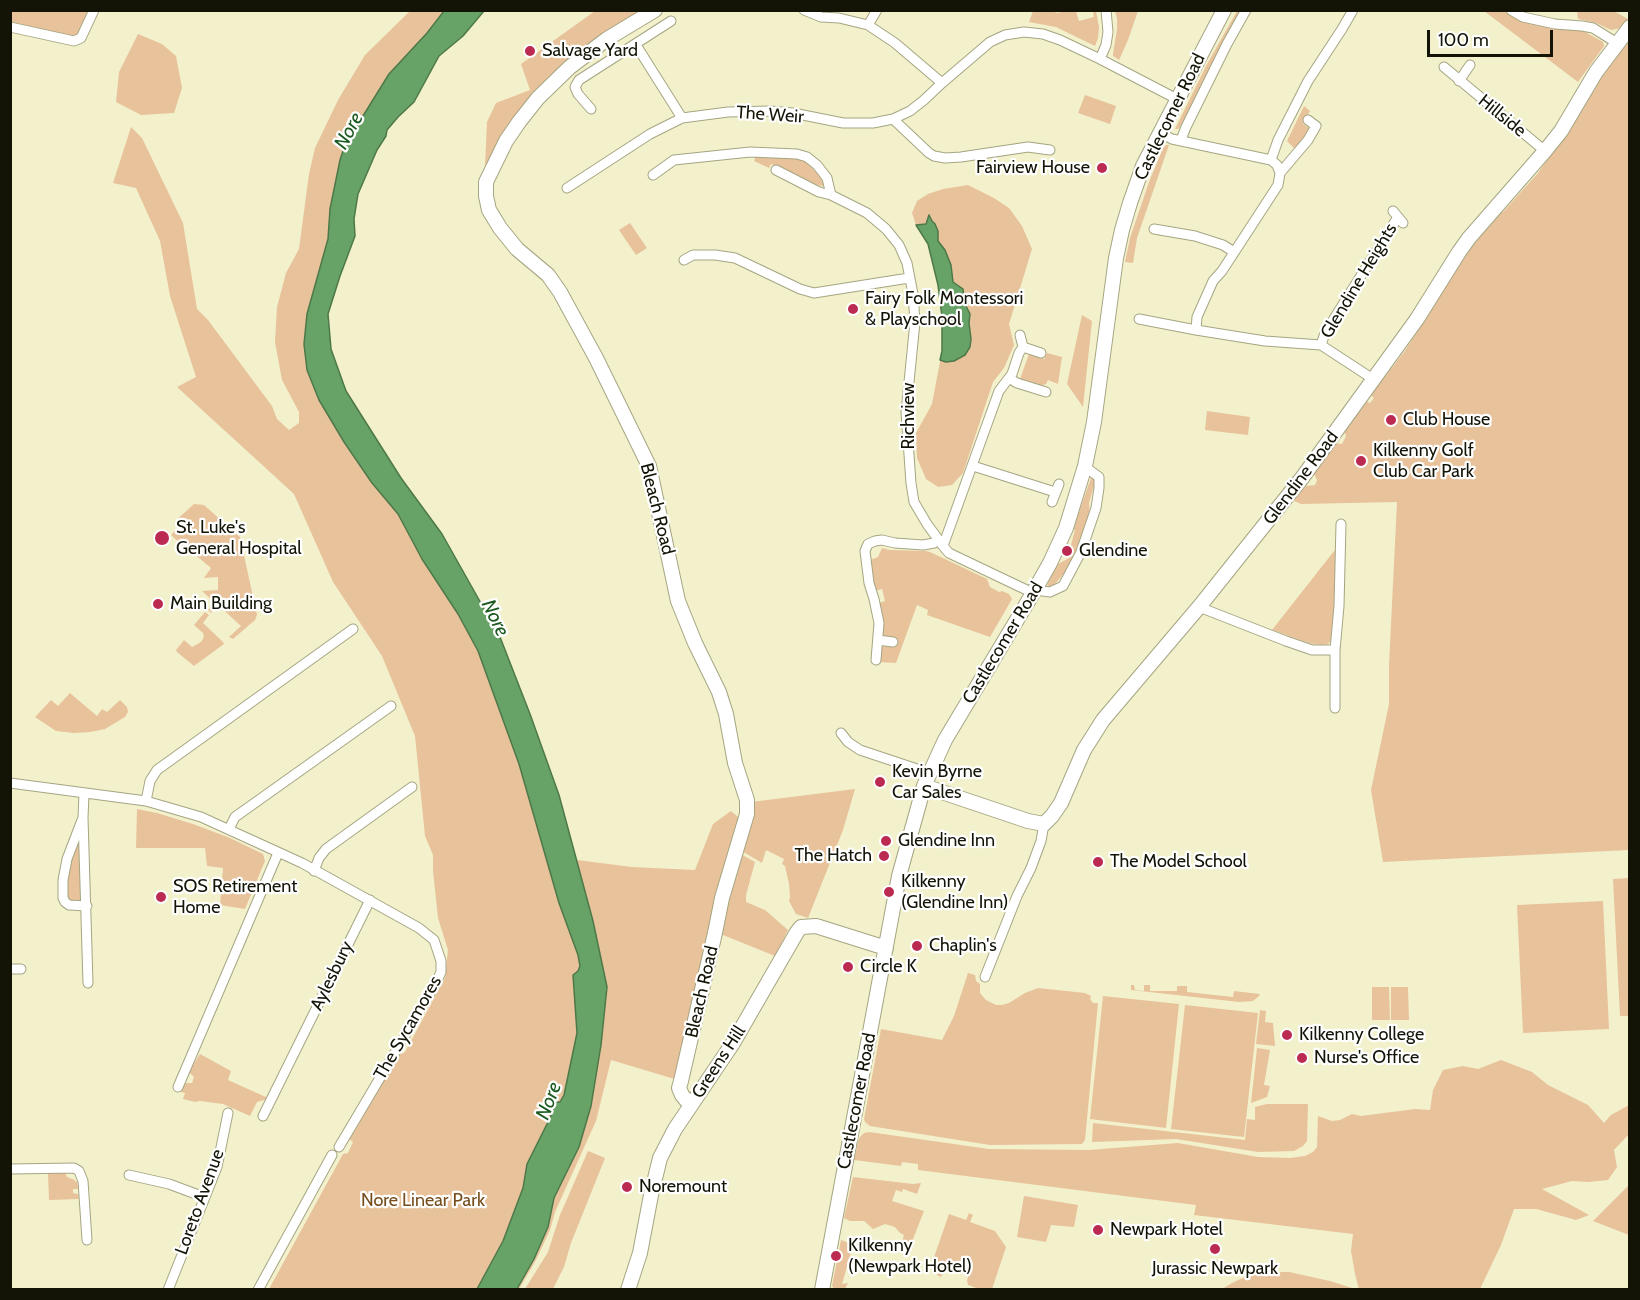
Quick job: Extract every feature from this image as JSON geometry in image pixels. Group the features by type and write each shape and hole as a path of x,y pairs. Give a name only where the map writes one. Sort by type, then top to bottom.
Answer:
{"street":[{"path":"10,27 74,41 81,38 94,10"},
{"name":"Bleach Road","path":"655,10 607,39 570,68 538,98 506,141 486,182 486,196 489,210 500,228 517,249 548,275 560,292 596,358 649,466 678,601 719,692 726,714 735,764 747,800 747,814 722,898 681,1080 682,1095 692,1104"},
{"path":"804,10 821,17 842,14 868,25 895,43 942,83"},
{"path":"868,25 877,10"},
{"path":"1100,59 1108,32 1106,10"},
{"name":"Castlecomer Road","path":"822,1290 899,876 927,780 945,740 1034,592 1066,528 1085,467 1094,422 1116,258 1122,230 1143,166 1224,10"},
{"path":"1181,140 1246,10"},
{"path":"1270,160 1308,81 1353,10"},
{"path":"1511,10 1522,17 1555,24 1593,28 1617,43"},
{"path":"591,109 575,87 579,80 671,21"},
{"name":"Glendine Road","path":"1044,824 1061,803 1084,750 1103,720 1199,607 1302,478 1417,319 1469,238 1561,130 1596,72 1629,27"},
{"name":"The Weir","path":"567,188 650,134 682,118 728,112 770,111 794,113 843,123 873,123 893,119 910,111 924,100 990,42 1015,33 1043,34 1060,40 1177,99"},
{"path":"636,45 682,118"},
{"path":"1459,81 1470,65"},
{"name":"Hillside","path":"1444,67 1545,151"},
{"path":"893,119 929,153 945,158 1028,147 1050,150"},
{"path":"1280,173 1316,126 1308,120"},
{"path":"1160,133 1172,139 1270,160 1277,165 1280,173 1278,185 1213,281 1197,317 1196,330"},
{"path":"653,175 673,156 750,152 797,154 807,157 817,165 826,178 831,195"},
{"name":"Richview","path":"776,170 867,213 886,229 899,245 907,263 915,322 906,412 914,502 949,553 1034,592"},
{"name":"Glendine Heights","path":"1321,345 1325,333 1398,217"},
{"path":"1154,229 1223,244 1234,252"},
{"path":"684,260 693,255 735,258 800,289 814,293 909,278"},
{"name":"Glendine Heights","path":"1139,319 1265,341 1321,345 1373,379"},
{"path":"876,660 879,623 874,598 868,584 865,550 874,540 923,545 940,543 972,466 999,390 1009,378 1023,347 1020,335"},
{"path":"1023,347 1041,353"},
{"path":"1009,378 1017,383 1046,392"},
{"path":"972,466 1055,493"},
{"path":"1034,592 1050,592 1063,586 1081,552 1096,508 1099,488 1099,477 1085,467"},
{"path":"1335,708 1335,650 1339,606 1341,524"},
{"path":"1199,607 1286,642 1312,650 1335,650"},
{"path":"146,801 150,781 156,770 353,629"},
{"path":"878,640 893,642"},
{"path":"229,829 236,818 390,706"},
{"path":"841,733 848,742 860,750 1028,821 1044,824 1041,841 1031,868 1017,896 985,977"},
{"path":"10,783 146,801 201,817 302,863 370,900"},
{"path":"314,871 319,858 326,849 412,787"},
{"path":"84,793 88,983"},
{"path":"83,818 68,860 63,880 63,898 69,905 87,906"},
{"path":"178,1087 187,1077 278,853"},
{"name":"Aylesbury","path":"263,1110 370,900"},
{"name":"The Sycamores","path":"258,1290 441,972 441,960 434,940 419,928 370,900"},
{"name":"Greens Hill","path":"628,1290 640,1252 660,1158 675,1129 733,1043 801,927 816,926 886,948"},
{"path":"10,969 21,969"},
{"name":"Loreto Avenue","path":"168,1290 217,1167 228,1113"},
{"path":"10,1168 74,1168 79,1171 83,1181 87,1240"},
{"path":"129,1175 169,1184 204,1197"}],"green space":[{"path":"11,11 91,11 75,37 11,22"},
{"name":"Nore Linear Park","path":"410,11 444,11 345,145 330,209 328,239 307,314 304,344 307,370 319,400 344,442 372,483 398,514 422,559 458,614 478,651 519,764 559,903 578,955 580,966 576,1008 577,1033 564,1095 527,1164 523,1188 503,1241 477,1289 269,1289 343,1154 348,1153 353,1142 348,1138 356,1129 397,1056 405,1052 445,978 448,950 438,918 433,855 425,836 415,736 382,656 333,582 294,494 177,387 196,377 170,296 160,241 136,188 113,183 131,127 142,138 183,223 197,309 208,320 272,406 277,419 289,430 299,423 299,412 282,380 275,342 277,307 286,273 299,249 309,174 315,148 338,100 365,55"},
{"path":"595,11 647,11 583,50 503,137 485,166 487,122 496,103 530,90 521,64"},
{"path":"1033,11 1057,13 1076,11 1079,21 1094,17 1093,11 1096,11 1099,27 1095,46 1056,27 1029,22"},
{"path":"1115,11 1138,11 1119,60 1113,56 1117,29"},
{"path":"1237,11 1242,11 1180,127 1175,129 1206,66"},
{"path":"1484,11 1504,11 1534,24 1559,29 1587,30 1587,33 1603,42 1604,46 1578,82"},
{"path":"1577,11 1614,11 1628,19 1621,28 1611,30 1596,23 1578,19"},
{"path":"138,34 162,44 176,56 182,88 174,113 141,115 116,102 119,72"},
{"path":"1629,37 1629,850 1383,862 1371,790 1389,704 1397,502 1301,504 1292,500 1306,486 1315,485 1317,480 1313,472 1333,443 1342,444 1346,436 1343,429 1362,403 1366,401 1370,403 1374,398 1371,395 1404,352 1475,240 1538,173 1601,73"},
{"path":"1085,95 1116,106 1110,124 1078,113"},
{"path":"1304,106 1310,111 1303,124 1309,128 1296,150 1287,141"},
{"path":"1166,145 1169,145 1137,238 1133,263 1125,262 1130,238 1149,182"},
{"path":"756,155 803,159 819,175 824,184 823,186 813,184 771,164 769,168 754,161"},
{"path":"968,185 1009,208 1022,226 1032,249 1009,324 1014,345 1004,368 993,382 963,473 952,485 938,487 926,479 917,458 916,433 932,404 942,351 942,317 938,285 928,244 916,225 912,213 917,201 928,194"},
{"path":"630,223 647,248 636,255 619,230"},
{"path":"1082,315 1092,321 1083,407 1067,384"},
{"path":"1047,353 1062,357 1058,384 1048,380 1046,384 1040,386 1020,379 1029,354 1044,359"},
{"path":"1207,411 1250,417 1248,435 1205,430"},
{"path":"1091,478 1096,479 1089,503 1090,516 1079,548 1066,571 1050,587 1047,585 1058,564 1069,558 1073,550 1071,545 1075,530 1073,529"},
{"path":"194,504 204,505 240,537 257,615 255,620 233,639 229,637 241,626 218,605 211,613 208,610 214,602 202,591 218,590 218,577 204,578 211,568 187,548 179,556 177,553 183,546 171,535 179,526 174,522"},
{"path":"1338,546 1336,598 1331,641 1321,645 1309,643 1272,630"},
{"path":"882,548 930,552 987,579 990,587 999,592 1009,594 1012,599 990,637 927,615 928,610 917,605 896,663 878,662 879,649 883,646 894,647 895,639 885,638 881,634 878,603 885,601 882,589 874,591 868,561 878,557"},
{"path":"205,612 209,615 203,623 224,644 194,666 176,650 184,640 192,647 201,642 204,637 203,633 194,625"},
{"path":"70,693 97,716 102,709 107,712 120,700 127,707 128,712 125,717 105,729 74,733 56,731 35,717 51,700 58,706"},
{"path":"855,789 843,830 808,918 796,914 789,901 789,884 785,866 782,864 784,859 766,850 762,863 740,850 751,802"},
{"path":"137,809 193,824 263,854 265,861 245,909 220,905 223,868 207,866 205,848 136,848"},
{"path":"731,811 738,817 738,830 678,1080 611,1060 596,1121 536,1260 517,1290 548,1227 554,1198 579,1147 607,987 577,860 632,867 695,870 713,824"},
{"path":"81,837 82,900 71,901 66,897 68,877 73,855"},
{"path":"739,853 755,862 746,902 765,910 788,930 775,956 718,933"},
{"path":"1629,878 1629,1016 1620,1016 1613,879"},
{"path":"1603,901 1609,1029 1523,1033 1517,905"},
{"path":"968,973 975,975 976,981 980,984 980,993 986,1000 996,1005 1009,1003 1038,988 1085,993 1091,996 1093,1003 1098,1003 1085,1140 1082,1144 990,1145 870,1126 865,1122 881,1029 942,1040 954,1016"},
{"path":"1131,985 1134,985 1135,990 1144,991 1144,985 1150,985 1150,991 1177,991 1177,986 1187,986 1187,992 1233,997 1234,991 1260,994 1253,1001 1239,1002 1131,990"},
{"path":"1372,987 1389,987 1390,1020 1372,1020"},
{"path":"1391,987 1408,987 1409,1020 1391,1020"},
{"path":"1103,996 1179,1004 1166,1128 1090,1119"},
{"path":"1185,1005 1258,1013 1244,1137 1171,1129"},
{"path":"1260,1010 1266,1011 1265,1022 1273,1023 1275,1046 1256,1044"},
{"path":"1257,1048 1270,1050 1264,1085 1270,1086 1267,1097 1251,1103"},
{"path":"200,1054 231,1071 228,1080 268,1098 257,1102 250,1116 223,1104 183,1099 185,1093 181,1092 183,1085 192,1083 194,1077 190,1070"},
{"path":"1501,1060 1532,1072 1548,1085 1588,1105 1604,1123 1611,1115 1629,1105 1629,1134 1614,1150 1617,1167 1608,1180 1572,1181 1542,1189 1589,1215 1576,1220 1536,1209 1514,1209 1501,1245 1480,1289 1359,1289 1351,1251 1353,1234 1194,1215 1196,1205 918,1170 918,1164 902,1162 901,1166 854,1160 859,1138 869,1132 989,1149 1089,1150 1178,1143 1258,1157 1305,1156 1317,1147 1318,1116 1332,1121 1352,1114 1361,1116 1415,1109 1430,1110 1433,1090 1443,1070 1463,1066 1478,1069"},
{"path":"1267,1104 1308,1104 1307,1141 1303,1146 1294,1151 1258,1152 1176,1139 1092,1142 1093,1123 1245,1140 1247,1119 1255,1120 1255,1107"},
{"path":"588,1151 605,1158 571,1243 564,1267 553,1289 525,1289 548,1252 560,1215"},
{"path":"65,1172 67,1177 77,1181 78,1189 73,1189 73,1193 78,1194 79,1199 49,1200 48,1173"},
{"path":"853,1177 921,1183 917,1194 903,1189 902,1192 896,1190 892,1201 924,1211 908,1252 900,1249 904,1235 895,1227 885,1224 873,1229 864,1221 850,1221 844,1218"},
{"path":"1629,1185 1629,1235 1593,1221"},
{"path":"1024,1196 1078,1205 1074,1227 1051,1225 1046,1242 1017,1237"},
{"path":"969,1213 973,1215 970,1222 995,1231 1006,1247 992,1289 979,1289 968,1285 970,1272 947,1264 941,1277 937,1275 941,1263 933,1260 949,1214 966,1220"},
{"path":"841,1240 858,1248 852,1249 842,1284 848,1283 845,1289 834,1289 832,1286"},
{"path":"1255,1272 1289,1272 1355,1289 1222,1289"}],"shaded area":[{"path":"444,11 484,11 463,36 439,56 414,102 387,130 358,194 354,219 355,236 328,314 331,349 346,391 401,478 442,534 500,637 559,795 593,921 607,987 591,1106 579,1147 554,1198 548,1227 517,1289 477,1289 503,1241 523,1188 527,1164 551,1116 550,1111 564,1095 577,1033 573,975 580,966 578,955 559,903 519,764 478,651 458,614 422,559 398,514 372,483 319,400 307,370 304,344 307,314 328,239 330,209 345,145 389,74"},
{"path":"929,215 938,231 938,241 945,250 951,265 953,282 963,289 965,304 970,314 970,347 965,355 954,361 940,360 942,317 938,285 928,244 916,225 926,224"}],"place":[{"name":"Salvage Yard","path":"530,51"},
{"name":"Fairview House","path":"1102,168"},
{"name":"Fairy Folk Montessori & Playschool","path":"853,309"},
{"name":"Club House","path":"1391,420"},
{"name":"Kilkenny Golf Club Car Park","path":"1361,461"},
{"name":"St. Luke's General Hospital","path":"162,538"},
{"name":"Glendine","path":"1067,551"},
{"name":"Main Building","path":"158,604"},
{"name":"Kevin Byrne Car Sales","path":"880,782"},
{"name":"Glendine Inn","path":"886,841"},
{"name":"The Hatch","path":"884,856"},
{"name":"The Model School","path":"1098,862"},
{"name":"Kilkenny (Glendine Inn)","path":"889,892"},
{"name":"SOS Retirement Home","path":"161,897"},
{"name":"Chaplin's","path":"917,946"},
{"name":"Circle K","path":"848,967"},
{"name":"Kilkenny College","path":"1287,1035"},
{"name":"Nurse's Office","path":"1302,1058"},
{"name":"Noremount","path":"627,1187"},
{"name":"Newpark Hotel","path":"1098,1230"},
{"name":"Jurassic Newpark","path":"1215,1249"},
{"name":"Kilkenny (Newpark Hotel)","path":"836,1256"}],"water label":[{"name":"Nore","path":"349,131"},
{"name":"Nore","path":"495,618"},
{"name":"Nore","path":"549,1101"}]}
